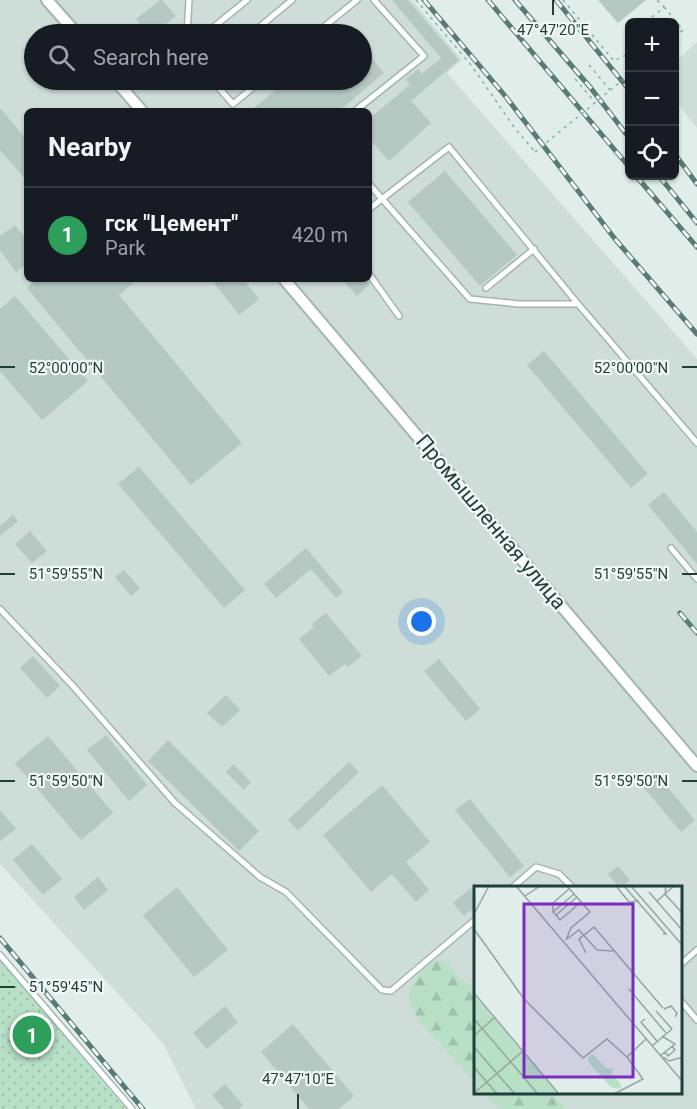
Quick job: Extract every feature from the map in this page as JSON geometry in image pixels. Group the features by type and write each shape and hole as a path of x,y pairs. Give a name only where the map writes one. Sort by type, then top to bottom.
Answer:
{"street":[{"path":"47,0 68,24"},
{"path":"124,90 139,108"},
{"name":"Промышленная улица","path":"287,282 697,766"}],"lane":[{"path":"188,24 189,0"},
{"path":"217,24 247,0"},
{"path":"263,24 292,0"},
{"path":"327,24 357,0"},
{"path":"360,108 424,56 374,0"},
{"path":"221,90 233,104 250,90"},
{"path":"372,207 449,147 578,304 697,443"},
{"path":"372,188 470,299 519,304 578,304"},
{"path":"486,288 534,249"},
{"path":"372,278 399,316"},
{"path":"671,548 697,579"},
{"path":"0,609 73,686 175,803 261,877 286,892 382,990 391,991 474,921"},
{"path":"514,886 536,867 559,874 571,886"},
{"path":"682,965 697,950"},
{"path":"0,954 132,1109"},
{"path":"682,1001 697,1020"}],"path":[{"path":"416,0 471,65 514,127 536,152 625,78"},
{"path":"563,0 614,60 625,55"},
{"path":"657,0 673,18"},
{"path":"651,18 664,7"},
{"path":"589,65 610,90"},
{"path":"575,78 595,102"}],"shaded area":[{"path":"0,0 412,0 462,60 447,73 697,359 697,1109 196,1109 163,1043 0,864"},
{"path":"697,42 697,128 679,105 679,58"}],"green space":[{"path":"0,960 126,1109 0,1109"},
{"path":"438,960 448,963 460,979 470,984 474,990 474,1082 420,1022 410,1004 408,995 412,985 428,964"},
{"path":"484,1094 556,1094 555,1097 565,1109 499,1109"}],"building":[{"path":"160,0 176,16 166,24 140,24 136,19"},
{"path":"392,0 408,0 459,60 411,101 431,123 389,161 372,142 372,117 410,85 406,79 418,69 422,74 441,58"},
{"path":"598,0 646,0 618,23"},
{"path":"372,58 384,73 372,83"},
{"path":"276,90 364,90 343,108 254,108"},
{"path":"0,108 24,136 24,178 0,150"},
{"path":"445,171 517,255 480,286 408,202"},
{"path":"15,225 24,236 24,266 16,272 0,250 0,236"},
{"path":"34,282 134,282 119,295 242,443 191,485 27,288"},
{"path":"213,282 245,282 259,299 239,315"},
{"path":"345,282 368,282 370,284 357,296"},
{"path":"15,296 88,381 42,420 0,371 0,309"},
{"path":"544,351 648,474 631,488 527,365"},
{"path":"139,467 245,590 224,608 118,484"},
{"path":"664,492 697,532 697,564 648,505"},
{"path":"13,515 18,521 0,536 0,526"},
{"path":"30,531 47,551 32,563 15,544"},
{"path":"306,548 343,592 336,598 311,569 276,598 264,584"},
{"path":"124,570 140,588 131,596 115,577"},
{"path":"326,613 362,656 348,667 345,664 329,676 299,639"},
{"path":"33,656 60,686 47,698 20,668"},
{"path":"439,659 480,709 466,721 424,671"},
{"path":"226,695 240,710 222,727 207,713"},
{"path":"106,735 147,785 129,801 87,750"},
{"path":"48,736 113,813 81,840 15,763"},
{"path":"168,740 259,831 239,851 148,761"},
{"path":"349,762 359,772 298,831 288,820"},
{"path":"233,764 251,782 244,790 226,772"},
{"path":"654,771 695,820 681,832 640,783"},
{"path":"382,785 430,842 406,862 429,890 416,902 392,874 371,892 323,835"},
{"path":"470,799 524,866 510,877 455,810"},
{"path":"0,810 16,829 0,841"},
{"path":"32,844 62,879 43,895 13,860"},
{"path":"618,866 630,880 623,886 618,886 608,874"},
{"path":"98,877 108,890 84,910 74,897"},
{"path":"177,887 228,950 194,977 143,915"},
{"path":"471,888 474,891 474,908 464,916 453,903"},
{"path":"225,1006 238,1022 207,1049 193,1033"},
{"path":"293,1024 354,1096 339,1109 309,1109 261,1052"},
{"path":"225,1084 243,1105 239,1109 224,1109 212,1095"}],"railway":[{"path":"424,0 506,97 615,239 697,334"},
{"path":"488,0 625,162"},
{"path":"515,0 590,87 625,132"},
{"path":"556,0 625,85"},
{"path":"679,160 697,184"},
{"path":"639,180 697,247"},
{"path":"662,180 697,223"},
{"path":"680,613 697,633"},
{"path":"0,938 143,1109"}],"place":[{"name":"гск \"Цемент\"","path":"32,1035"}]}
